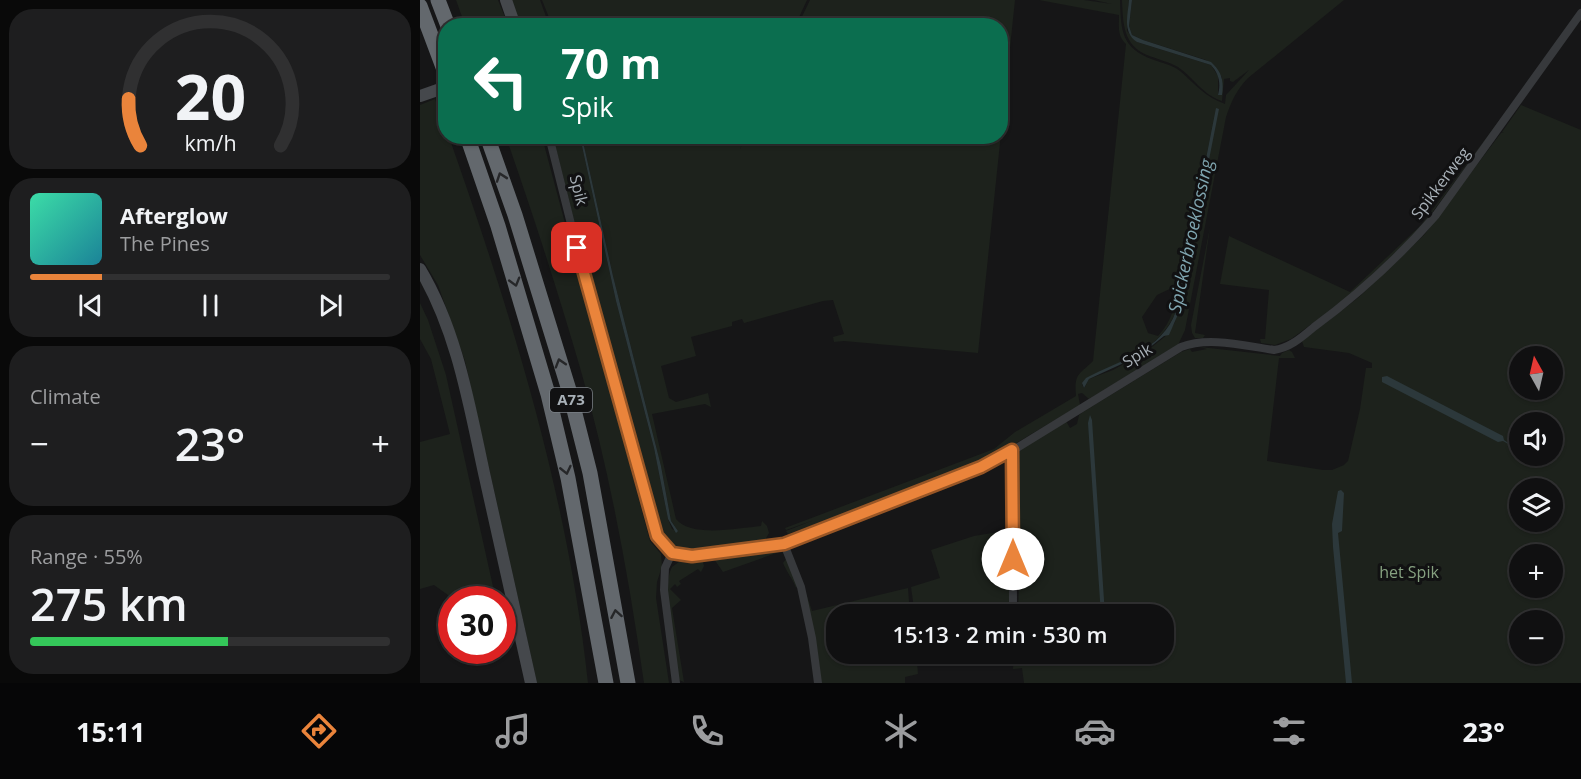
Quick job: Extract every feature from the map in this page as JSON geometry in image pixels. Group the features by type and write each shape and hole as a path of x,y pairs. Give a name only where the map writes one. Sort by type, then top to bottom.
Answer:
{"highway":[{"path":"438,0 445,18"},
{"path":"420,6 438,54"},
{"name":"A73","path":"470,144 498,226 548,394 568,478 606,683"},
{"name":"A73","path":"490,144 515,215 574,411 590,473 629,679"},
{"name":"A73","path":"597,683 598,636"}],"street":[{"path":"506,0 512,18"},
{"name":"Spikkerweg","path":"1293,343 1347,304 1416,238 1443,205 1581,13"},
{"path":"420,96 438,90"},
{"name":"Spik","path":"551,144 577,248 657,536 672,553 692,556 784,544 981,467 1191,343 1208,342 1274,350 1283,349 1293,343"},
{"path":"420,269 430,285 446,324 462,376 531,683"},
{"path":"1012,450 1013,602"},
{"path":"784,544 801,586 812,638 818,683"},
{"path":"672,553 665,568 664,590 676,683"}],"green space":[{"path":"456,0 498,0 505,18 462,18"},
{"path":"511,0 540,0 546,18 517,18"},
{"path":"542,0 807,0 799,18 549,18"},
{"path":"810,0 1015,0 1008,67 1008,18 801,18"},
{"path":"1039,0 1084,0 1112,4 1094,0 1120,0 1122,29 1129,44 1135,50 1177,69 1206,94 1225,104 1226,95 1249,70 1233,82 1230,78 1224,79 1222,101 1215,98 1178,67 1147,55 1133,45 1124,25 1122,0 1129,0 1127,31 1137,42 1211,65 1206,60 1132,35 1129,26 1132,0 1344,0 1248,78 1232,101 1226,117 1185,330 1178,345 1089,399 1082,393 1078,394 1080,405 1008,448 963,470 788,534 786,531 814,520 786,530 785,528 994,449 1015,432 1076,396 1077,379 1093,361 1126,44 1120,34 1119,15","holes":["1212,66 1222,77 1222,95 1218,95 1218,76","1216,108 1175,322 1168,334 1147,351 1113,370 1089,379 1084,388 1082,384 1090,377 1128,359 1153,343 1172,320 1176,311","1178,285 1174,306 1167,324 1158,336 1148,333 1142,317 1157,295"]},
{"path":"435,99 438,107 438,144 451,144 472,203 515,338 552,474 579,613 588,683 537,683 465,361 438,285 420,255 420,105"},
{"path":"1513,102 1420,229 1351,295 1291,339 1275,345 1261,343 1260,339 1265,339 1269,290 1220,284 1229,236 1350,292 1421,225"},
{"name":"het Spik","path":"1521,105 1581,130 1581,683 1024,683 1022,668 1013,669 1013,664 1174,664 1174,604 1018,604 1013,459 1016,452 1066,421 1070,428 1077,424 1079,415 1083,412 1181,352 1190,349 1192,352 1207,349 1200,347 1280,356 1289,350 1295,358 1279,358 1267,461 1323,470 1332,470 1344,465 1348,461 1360,409 1366,368 1372,368 1372,363 1349,353 1304,347 1302,341 1359,297 1424,235 1504,132 1502,132"},
{"path":"508,144 544,144 650,541 661,554 662,566 657,582 656,598 669,683 644,683 618,526 601,448 581,371"},
{"path":"555,144 582,144 616,301 654,448 668,519 672,529 678,531 671,521 661,466 613,276 584,144 742,144 740,149 742,144 1000,144 978,353 834,342 833,337 844,334 833,300 744,323 742,319 732,322 732,326 691,337 696,356 661,366 669,398 676,402 708,393 711,407 705,404 652,414 676,519 683,525 704,530 761,526 762,521 769,533 765,540 721,547 683,549 670,544 658,529 630,416 582,253"},
{"path":"1210,227 1195,333 1205,335 1203,338 1195,338 1191,325"},
{"path":"420,303 446,375 493,586 438,586 438,588 434,585 420,589 420,442 450,434 431,359 420,339"},
{"path":"1010,532 1013,603 913,604 911,587 940,578 931,550 974,536"},
{"path":"777,547 784,550 798,585 796,588 783,563 786,559 782,551 723,572 714,559"},
{"path":"683,559 702,559 704,566 701,572 698,569 679,581 681,584 677,587 675,584 670,589 681,600 672,608 684,682 679,680 669,622 667,591 672,567"},
{"path":"804,587 812,611 826,608 826,664 917,664 918,674 905,677 905,683 820,683"},
{"path":"908,588 909,604 841,604"}],"water":[{"path":"1129,0 1132,0 1129,26 1132,35 1211,62 1218,69 1221,77 1222,95 1218,95 1219,79 1211,65 1137,42 1132,38 1127,23"},
{"name":"Spickerbroeklossing","path":"1216,108 1219,109 1179,312 1169,335 1164,336 1139,356 1089,379 1084,388 1082,383 1086,378 1138,353 1161,336 1170,325 1176,311"},
{"path":"582,144 584,144 613,276 661,466 671,521 678,531 676,533 668,519 654,448 616,301"},
{"path":"1387,376 1503,436 1509,444 1503,441 1498,442 1382,382 1382,377"},
{"path":"1090,415 1104,604 1100,604 1088,423"},
{"path":"1341,490 1344,493 1342,531 1338,533 1352,683 1346,683 1333,547 1332,524 1338,491"}],"route":[{"path":"577,248 657,536 672,553 692,556 784,544 981,467 1012,450 1013,559"}]}
